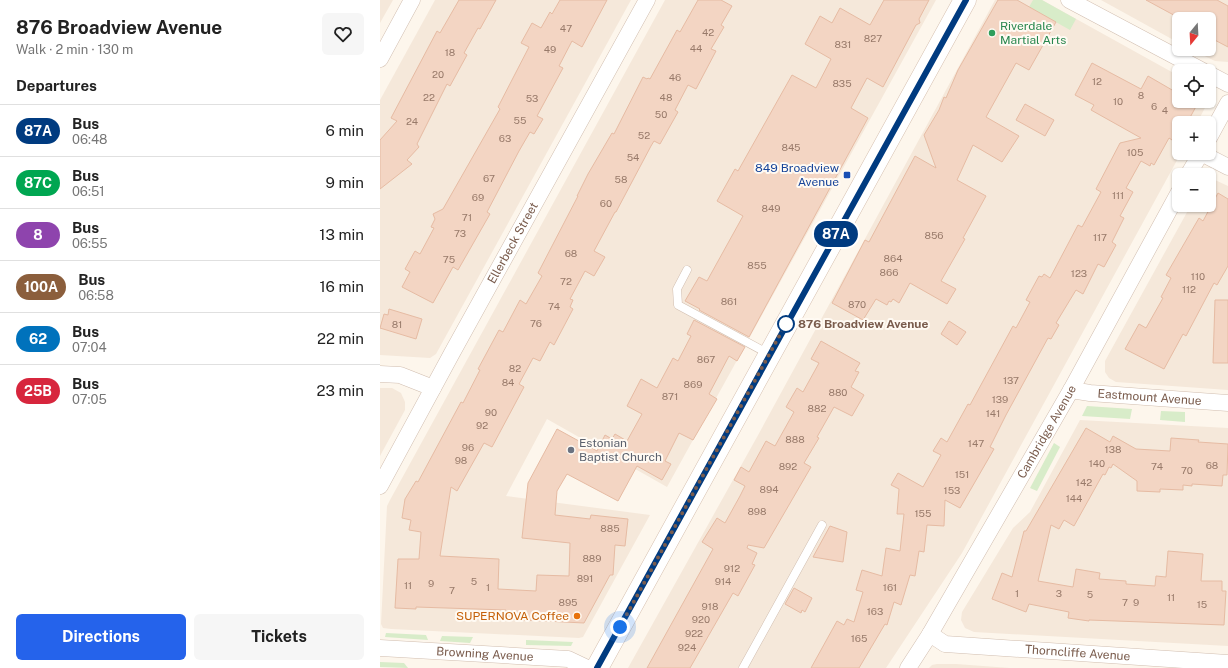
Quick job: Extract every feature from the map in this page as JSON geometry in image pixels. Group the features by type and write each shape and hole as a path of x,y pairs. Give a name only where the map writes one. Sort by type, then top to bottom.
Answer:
{"main road":[{"path":"597,668 966,0"}],"street":[{"path":"380,59 412,0"},
{"name":"Ellerbeck Street","path":"380,486 647,0"},
{"path":"1069,0 1190,64"},
{"path":"1216,78 1228,84"},
{"path":"1216,125 1228,103"},
{"path":"1214,160 1228,167"},
{"name":"Cambridge Avenue","path":"908,668 930,634 1071,390 1172,205"},
{"path":"380,374 400,375 433,388"},
{"name":"Eastmount Avenue","path":"1071,390 1090,393 1228,403"},
{"name":"Thorncliffe Avenue","path":"930,634 945,644 1228,662"},
{"name":"Browning Avenue","path":"380,648 568,660 587,668"}],"lane":[{"path":"687,270 677,290 678,305 769,355"},
{"path":"742,668 822,525"}],"shaded area":[{"path":"380,0 393,0 380,23"},
{"path":"435,0 631,0 436,354 430,358 380,355 380,100"},
{"path":"665,0 936,0 667,487 547,419 506,496 650,515 583,637 383,628 381,624 387,506"},
{"path":"995,0 1042,0 1172,72 1172,108 1205,108 1201,116 1172,116 1172,160 1177,160 962,553 886,668 628,668 757,437"},
{"path":"1101,0 1228,0 1228,62 1215,61 1205,56 1216,56 1216,12 1172,12 1172,39"},
{"path":"1216,180 1228,186 1228,390 1116,382 1109,378 1105,372 1105,361 1187,212 1216,212"},
{"path":"380,388 392,388 401,393 405,402 405,410 380,456"},
{"path":"1080,420 1228,428 1228,646 974,632 965,628 961,620 962,612 1013,528 1030,512"},
{"path":"932,665 1010,668 929,668"}],"green space":[{"path":"1033,0 1042,0 1076,19 1070,30 1029,7"},
{"path":"1087,406 1132,409 1130,419 1082,416"},
{"path":"1161,411 1185,412 1185,422 1160,420"},
{"path":"1054,443 1060,447 1037,491 1030,488"},
{"path":"386,633 426,635 428,640 385,637"},
{"path":"442,636 473,637 470,643 440,641"},
{"path":"526,640 573,642 571,646 526,645"},
{"path":"380,662 404,663 408,668 380,667"}],"building":[{"path":"459,0 496,0 480,29 478,28 464,53 467,55 450,86 447,84 417,144 419,147 407,160 412,164 380,189 380,140 397,121 391,118 437,31 440,33"},
{"path":"560,0 607,0 582,47 572,41 559,66 563,68 537,116 543,119 534,134 530,132 519,151 487,212 490,214 458,270 453,267 433,303 402,287 410,272 405,269 415,251 420,254 434,228 431,227 435,219 433,214 443,209 500,109 498,107 529,47 521,43 532,23 541,28 550,12 552,14"},
{"path":"698,0 721,0 732,6 721,25 724,27 711,49 716,51 696,89 688,85 675,110 678,112 660,144 654,141 651,146 594,251 605,257 594,276 585,271 570,299 573,300 570,307 573,309 554,345 550,342 540,361 533,358 519,384 524,387 492,447 484,443 457,491 451,487 440,556 499,559 498,589 536,591 537,575 569,576 570,543 522,538 528,483 557,429 597,451 605,435 612,439 615,434 627,441 642,414 627,406 641,379 657,388 673,358 678,361 691,336 687,334 694,320 745,347 737,361 729,356 709,394 717,399 693,440 679,433 665,461 671,464 662,480 637,466 618,501 567,474 557,491 555,515 590,519 591,515 628,519 625,546 615,545 613,575 610,575 584,623 505,619 506,610 416,607 416,609 395,608 398,559 419,559 421,532 409,530 411,520 402,518 405,499 416,481 418,482 461,402 463,403 480,370 478,369 499,330 503,332 520,300 526,304 542,276 538,273 588,174 612,133 614,134 643,77 650,79 677,30 680,32"},
{"path":"884,0 929,0 919,19 920,23 916,25 883,87 867,78 851,108 868,118 749,337 685,301 699,277 707,281 743,216 717,201 735,169 738,171 792,75 816,88 831,59 805,44 820,16 832,23 840,8 870,25"},
{"path":"998,0 1017,0 1056,22 1029,70 1016,63 986,117 1019,136 1002,162 973,145 957,180 986,196 963,238 965,239 941,281 956,289 947,304 910,283 899,303 893,299 891,302 889,301 887,305 876,299 863,320 832,303 865,240 869,242 915,156 936,168 924,135 939,110 944,97 946,98 958,70"},
{"path":"1146,0 1217,0 1228,6 1228,47 1216,41 1216,12 1172,12 1172,14"},
{"path":"1092,63 1141,89 1148,76 1172,90 1172,108 1195,108 1191,116 1172,116 1172,140 1169,138 1154,165 1151,163 1150,166 1141,161 1126,188 1133,192 1120,216 1124,218 1112,242 1116,245 1104,267 1098,264 1083,294 1076,290 1056,323 1059,325 1051,339 1048,338 1006,415 990,447 994,449 960,508 945,500 944,526 927,525 924,552 919,551 915,576 910,575 901,605 894,602 887,625 885,624 859,668 811,668 837,621 844,625 847,619 854,622 863,592 856,590 862,570 882,576 886,548 900,551 904,514 897,514 899,489 891,485 898,473 923,487 941,455 933,451 941,438 947,442 968,404 970,405 1013,326 1016,328 1030,302 1026,300 1039,276 1042,277 1044,274 1050,278 1078,225 1082,227 1101,192 1096,189 1120,143 1141,138 1091,110 1094,105 1075,95"},
{"path":"1025,104 1054,120 1045,136 1016,120"},
{"path":"1218,193 1228,199 1228,266 1217,285 1214,283 1186,336 1183,334 1164,369 1125,349 1139,324 1146,328 1163,298 1161,297 1171,278 1166,275 1199,218 1203,221 1208,212 1216,212 1216,197"},
{"path":"1215,300 1228,300 1228,363 1213,363"},
{"path":"389,309 422,319 416,339 380,328 384,314 388,315"},
{"path":"949,321 966,332 957,345 941,334"},
{"path":"821,341 860,363 855,371 859,372 851,387 864,395 852,416 834,407 817,437 819,438 804,463 811,467 764,548 748,545 747,548 757,553 752,564 755,565 738,596 733,593 690,668 647,668 713,549 702,542 717,518 725,523 745,486 734,480 741,467 749,472 766,441 775,446 794,412 786,407 797,388 803,392 819,363 811,359"},
{"path":"1086,428 1110,442 1113,436 1136,449 1170,451 1171,438 1228,444 1227,475 1223,475 1222,486 1192,484 1192,486 1183,485 1183,490 1160,489 1160,492 1137,491 1137,481 1113,464 1111,468 1109,467 1105,475 1103,474 1074,526 1064,520 1059,529 1051,525 1038,581 1073,587 1076,569 1100,573 1099,579 1126,581 1126,584 1155,586 1156,576 1166,577 1168,551 1203,554 1201,581 1222,581 1222,591 1226,591 1224,625 1089,621 1068,618 1069,612 1029,604 1026,612 992,599 1002,573 1012,577 1024,531 1026,531"},
{"path":"830,526 847,532 843,562 813,557"},
{"path":"794,588 812,598 805,612 802,610 801,613 785,604"}],"bus line":[{"name":"87A","path":"597,668 966,0"}],"place":[{"name":"Riverdale Martial Arts","path":"992,33"},
{"name":"849 Broadview Avenue","path":"847,175"},
{"name":"876 Broadview Avenue","path":"786,324"},
{"name":"Estonian Baptist Church","path":"571,450"},
{"name":"SUPERNOVA Coffee","path":"577,616"}],"route":[{"path":"620,627 788,320 786,324"}]}
